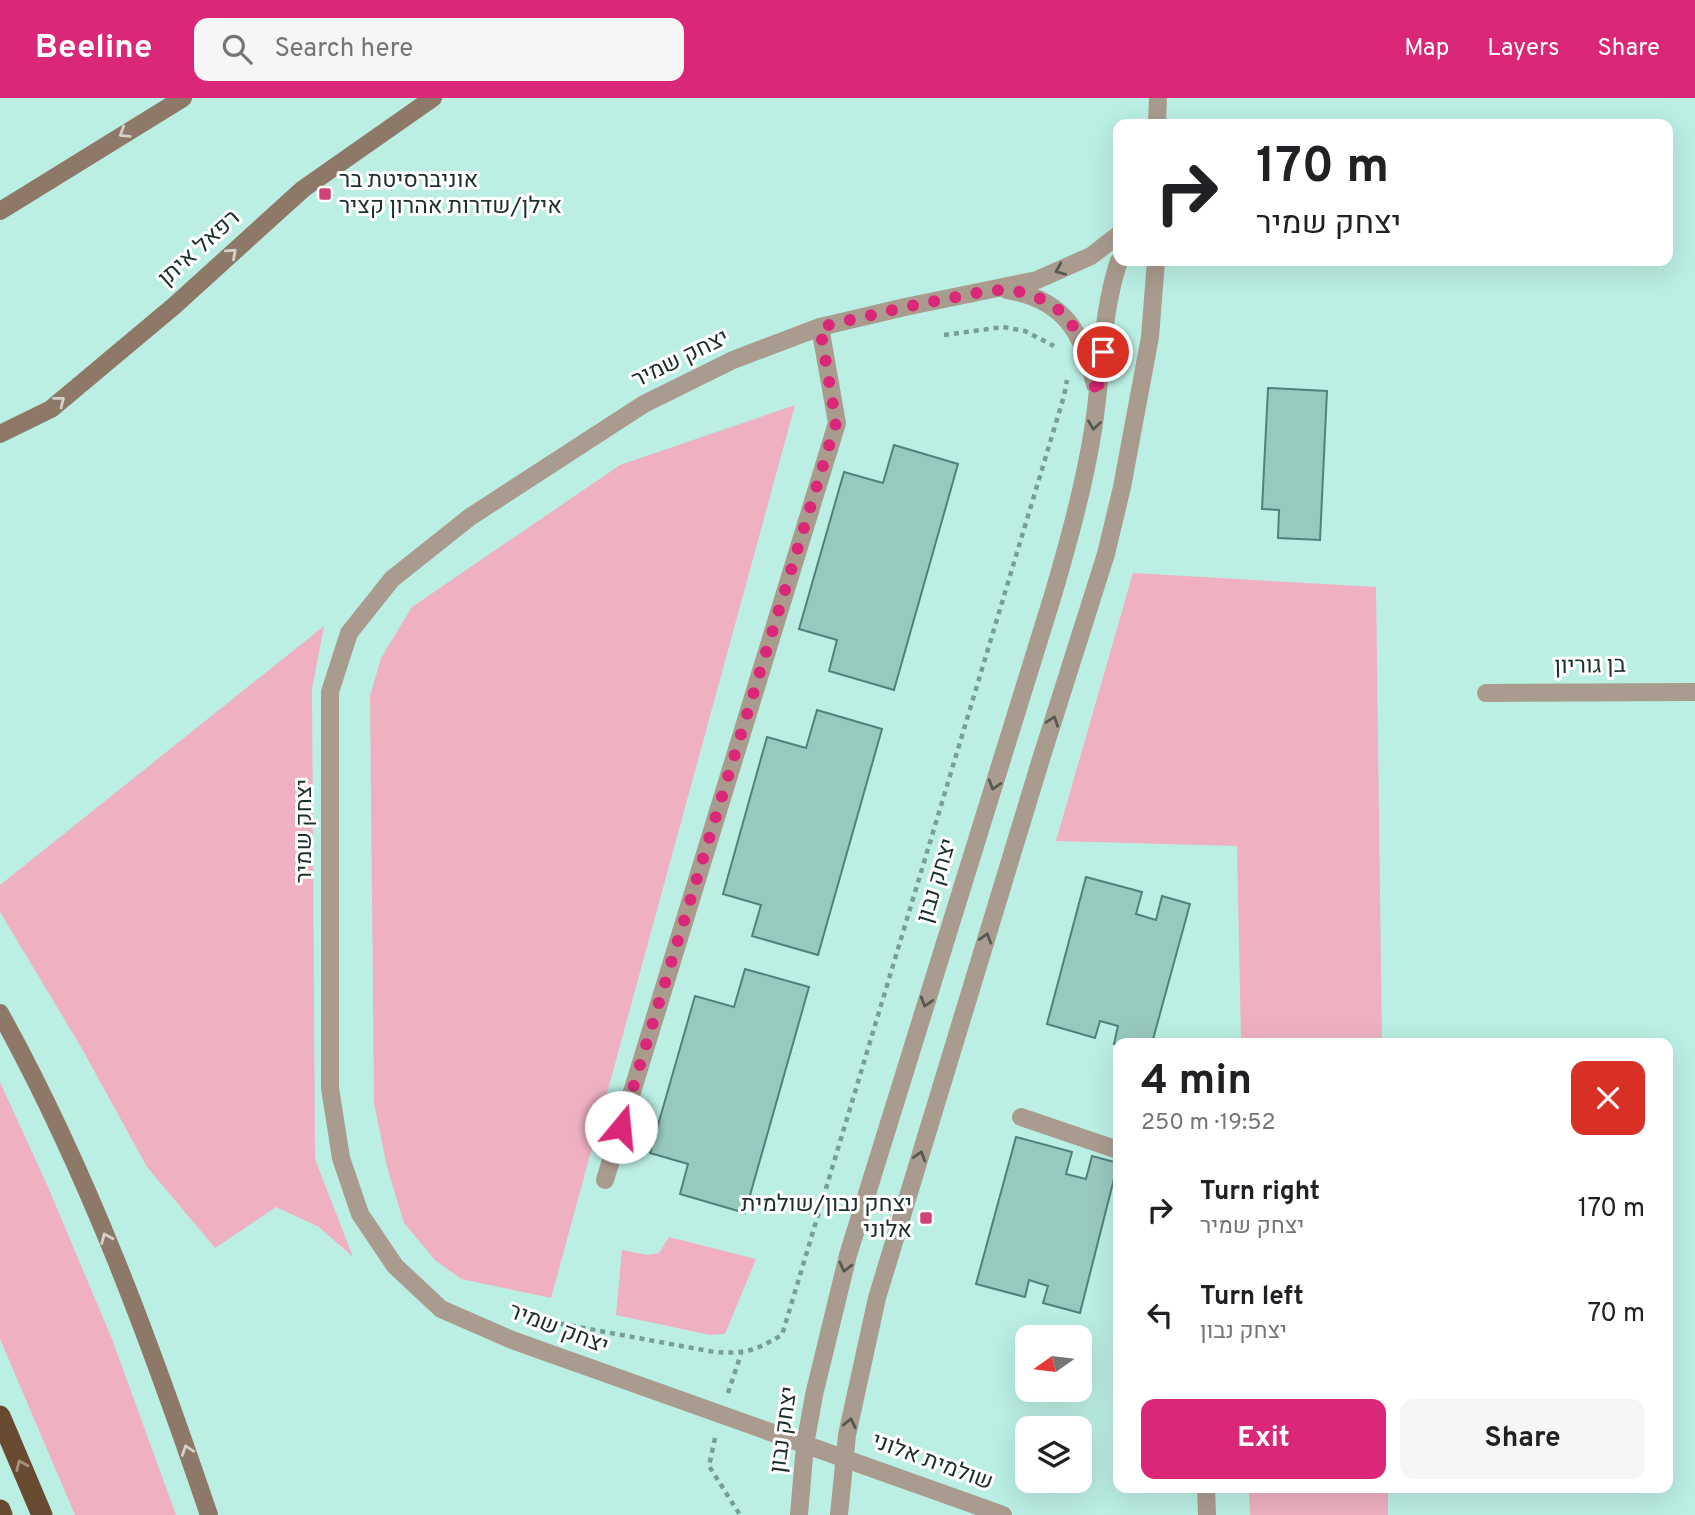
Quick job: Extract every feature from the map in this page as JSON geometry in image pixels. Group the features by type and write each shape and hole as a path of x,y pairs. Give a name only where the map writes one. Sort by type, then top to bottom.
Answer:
{"highway":[{"path":"0,1416 42,1515"},
{"path":"0,1510 2,1515"}],"main road":[{"path":"0,211 183,98"},
{"name":"רפאל איתן","path":"0,434 51,409 174,306 303,189 433,98"},
{"path":"0,1013 67,1146 110,1248 174,1412 209,1515"}],"street":[{"path":"1157,119 1158,98"},
{"name":"יצחק שמיר","path":"845,1458 512,1340 441,1308 395,1266 360,1214 341,1157 330,1087 330,692 349,633 392,579 470,517 644,404 733,359 820,327 1038,280 1091,256 1113,239"},
{"name":"יצחק נבון","path":"799,1515 814,1395 848,1255 1053,595 1081,496 1107,317 1118,266"},
{"path":"839,1515 847,1435 877,1298 1106,554 1122,487 1150,337 1156,266"},
{"name":"יצחק שמיר","path":"990,291 1005,290 1036,297 1052,305 1066,317 1077,334 1091,367 1097,396"},
{"path":"605,1180 836,423 820,327"},
{"name":"בן גוריון","path":"1486,693 1695,692"},
{"path":"1021,1117 1113,1148"},
{"name":"שולמית אלוני","path":"845,1458 1003,1515"},
{"path":"1206,1493 1207,1515"}],"path":[{"path":"944,335 1003,327 1026,331 1059,349"},
{"path":"551,1322 714,1352 741,1354 782,1335 1056,422 1068,370"}],"shaded area":[{"path":"795,405 551,1298 461,1279 435,1260 404,1223 387,1167 374,1103 370,696 381,658 412,607 620,465"},
{"path":"1133,573 1376,587 1382,1038 1241,1038 1237,846 1056,841"},
{"path":"324,626 312,689 315,1159 353,1257 319,1227 276,1207 215,1248 147,1167 81,1047 0,912 0,885"},
{"path":"0,1082 112,1339 176,1515 75,1515 0,1339"},
{"path":"669,1237 756,1259 725,1334 710,1335 616,1315 622,1250 648,1255 659,1253"},
{"path":"1249,1493 1388,1493 1388,1515 1250,1515"}],"building":[{"path":"1268,388 1327,391 1320,540 1278,538 1279,510 1262,509"},
{"path":"894,445 958,464 894,690 829,671 837,640 799,629 844,472 883,483"},
{"path":"817,710 882,729 818,955 752,936 761,905 723,894 767,737 806,748"},
{"path":"1086,877 1142,892 1136,914 1156,920 1162,896 1190,904 1153,1038 1115,1038 1118,1026 1100,1021 1095,1038 1047,1024"},
{"path":"745,969 809,987 745,1213 680,1194 688,1164 650,1153 695,996 734,1007"},
{"path":"1016,1137 1072,1152 1066,1174 1086,1179 1092,1156 1113,1162 1113,1183 1080,1313 1043,1303 1048,1286 1029,1280 1025,1297 976,1284"}],"place":[{"name":"אוניברסיטת בר אילן/שדרות אהרון קציר","path":"325,194"},
{"name":"יצחק נבון/שולמית אלוני","path":"926,1218"}],"route":[{"path":"621,1127 836,423 820,327 905,307 1005,290 1036,297 1052,305 1066,317 1077,334 1091,367 1097,396 1103,352"}]}
